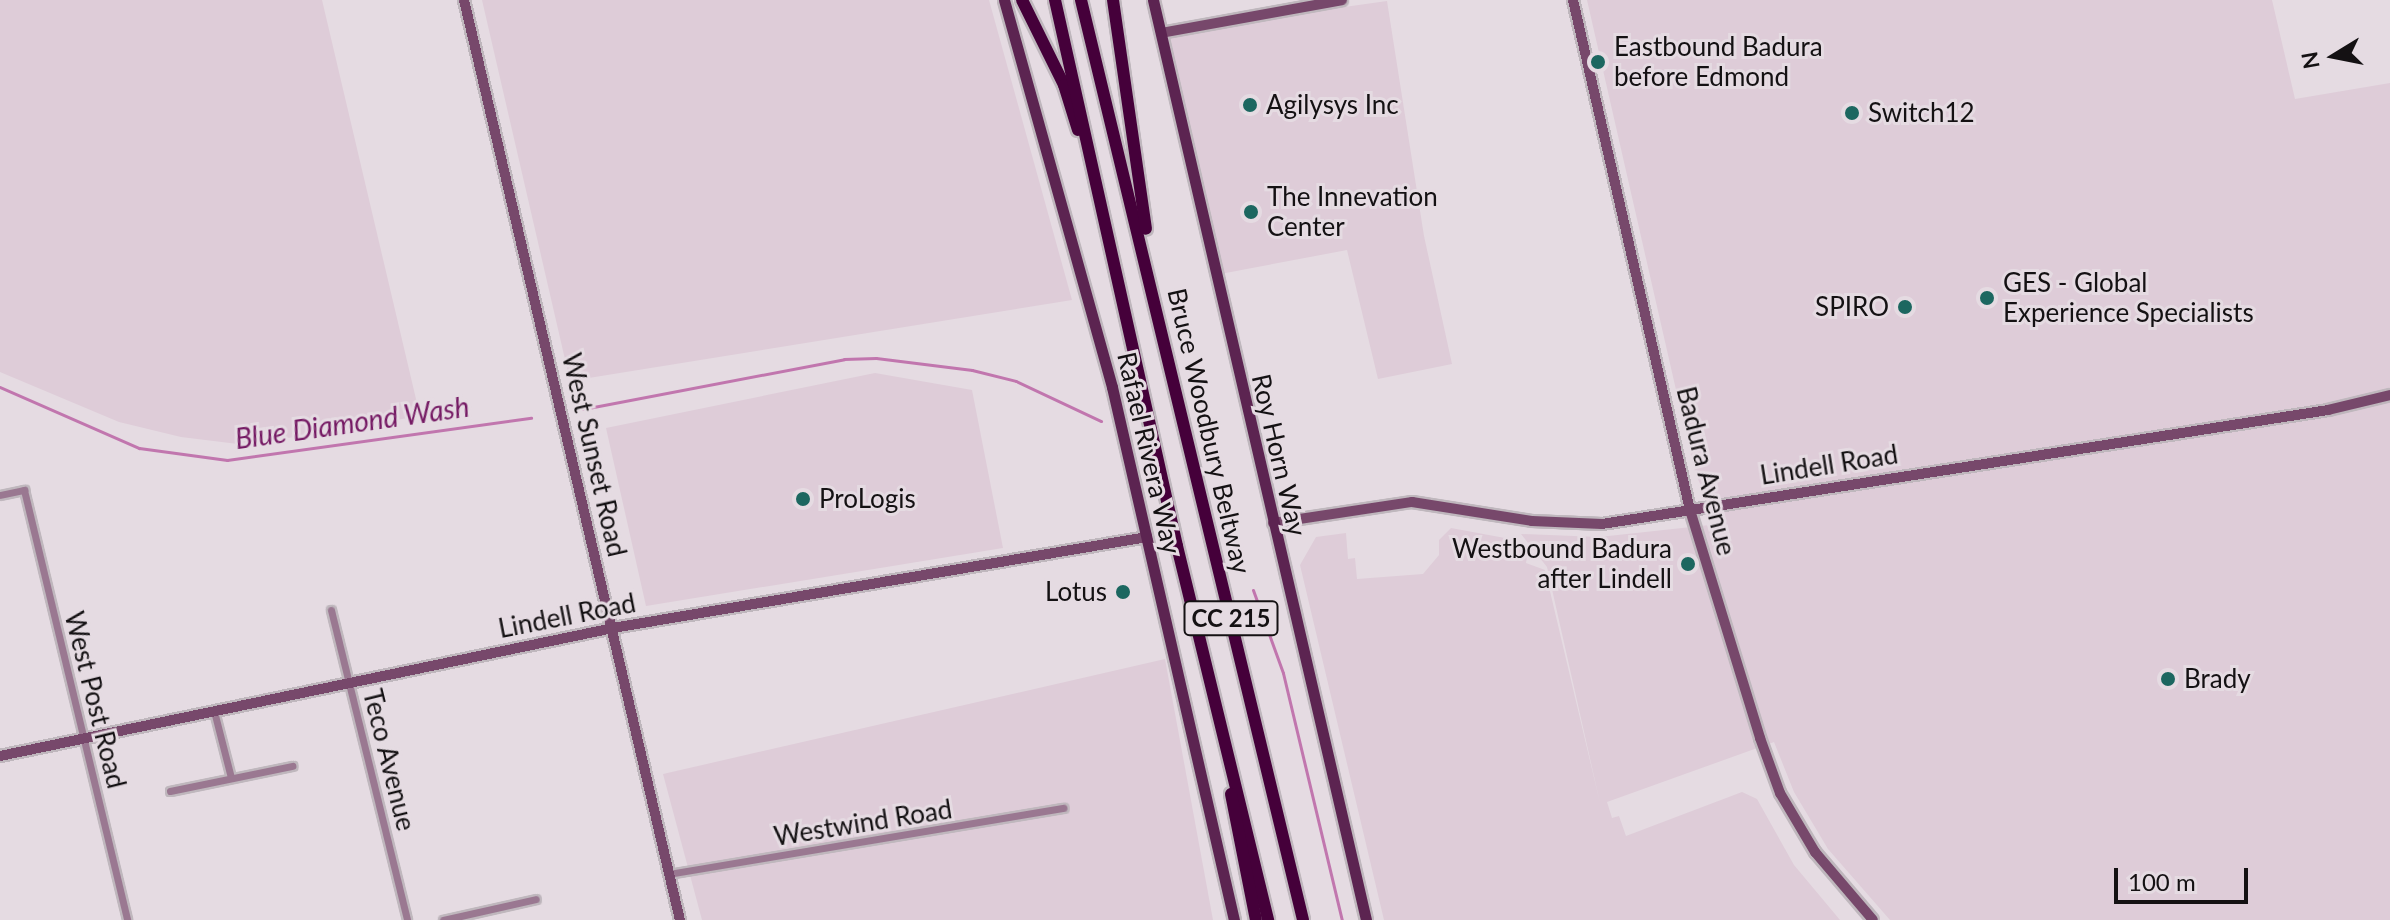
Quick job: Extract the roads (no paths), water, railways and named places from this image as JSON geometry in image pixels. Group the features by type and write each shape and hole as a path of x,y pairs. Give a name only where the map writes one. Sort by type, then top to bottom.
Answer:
{"highway":[{"path":"1022,0 1064,85 1095,174"},
{"name":"CC 215","path":"1055,0 1268,920"},
{"name":"Bruce Woodbury Beltway","path":"1081,0 1303,920"},
{"path":"1113,0 1158,315"},
{"path":"1224,732 1226,771 1256,920"}],"main road":[{"name":"Rafael Rivera Way","path":"1004,0 1096,328 1234,920"},
{"name":"Roy Horn Way","path":"1153,0 1366,920"}],"street":[{"name":"West Sunset Road","path":"464,0 680,920"},
{"path":"1161,33 1342,0"},
{"name":"Badura Avenue","path":"1573,0 1690,510 1780,793 1815,852 1873,920"},
{"name":"Lindell Road","path":"1273,523 1412,502 1532,521 1602,524 2328,410 2390,395"},
{"name":"West Post Road","path":"0,495 24,490 127,920"},
{"name":"Lindell Road","path":"0,756 215,715 613,628 1147,537"},
{"name":"Teco Avenue","path":"331,610 407,920"},
{"path":"215,715 231,778"},
{"path":"170,791 292,766"},
{"name":"Westwind Road","path":"668,874 1064,808"},
{"path":"443,920 536,899"}],"waterway":[{"path":"583,409 844,359 876,358 972,370 1016,381 1101,421"},
{"name":"Blue Diamond Wash","path":"0,387 139,448 227,460 531,418"},
{"path":"1253,590 1283,673 1342,920"}],"place":[{"name":"Eastbound Badura before Edmond","path":"1598,62"},
{"name":"Agilysys Inc","path":"1250,105"},
{"name":"Switch12","path":"1852,113"},
{"name":"The Innevation Center","path":"1251,212"},
{"name":"GES - Global Experience Specialists","path":"1987,298"},
{"name":"SPIRO","path":"1905,307"},
{"name":"ProLogis","path":"803,499"},
{"name":"Westbound Badura after Lindell","path":"1688,564"},
{"name":"Lotus","path":"1123,592"},
{"name":"Brady","path":"2168,679"}]}
